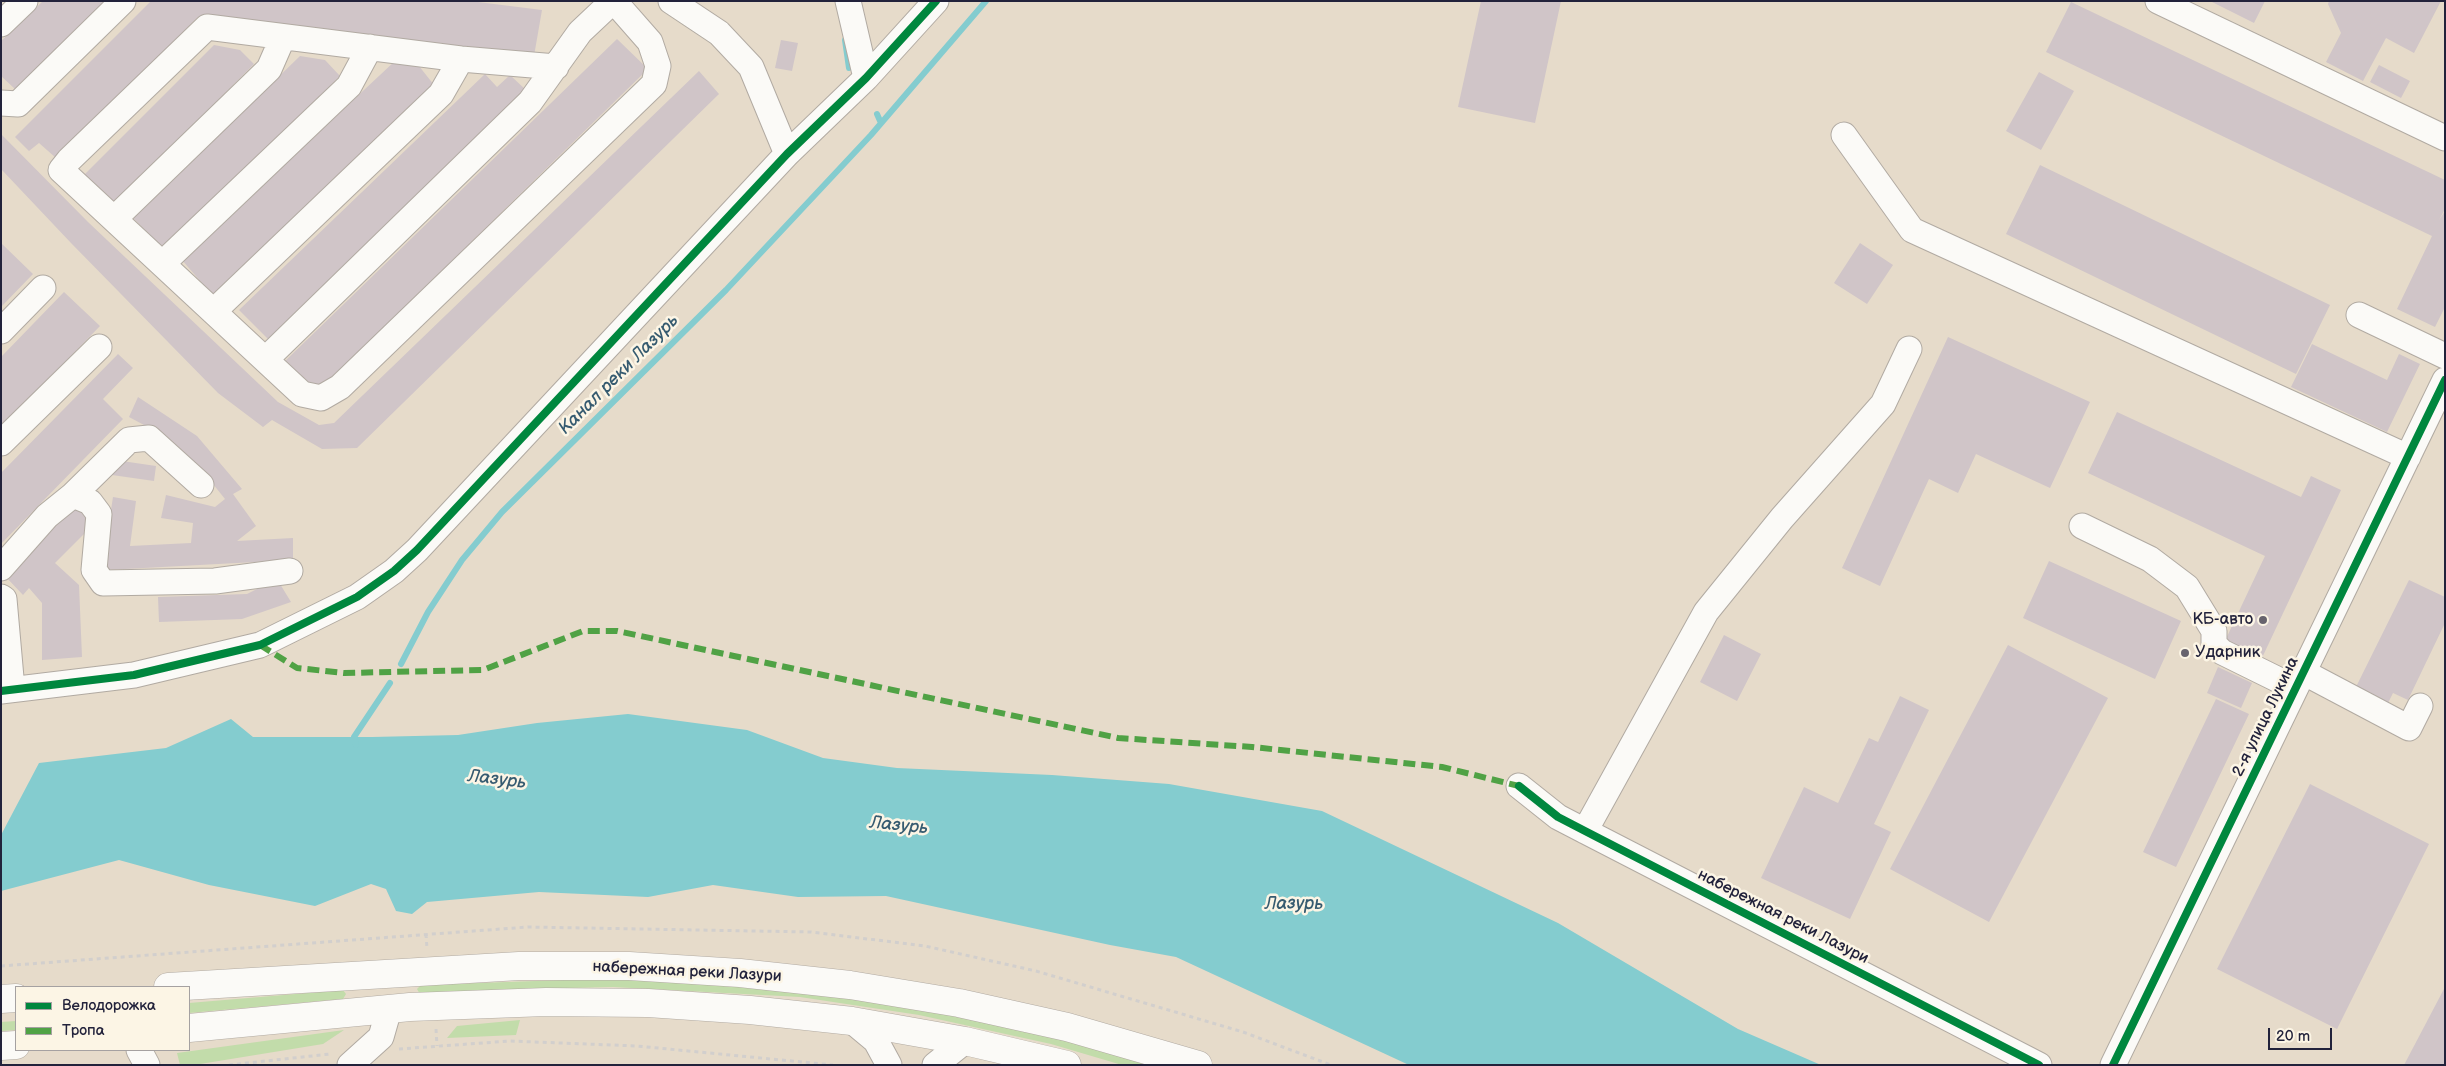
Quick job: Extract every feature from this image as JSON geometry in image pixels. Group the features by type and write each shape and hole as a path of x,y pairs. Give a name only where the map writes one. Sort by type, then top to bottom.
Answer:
{"main road":[{"name":"набережная реки Лазури","path":"184,986 519,966 630,966 740,973 813,980 914,995 995,1011 1103,1037 1198,1065"},
{"path":"399,1008 402,1003 396,990 398,981 408,972"},
{"path":"346,976 354,982 359,991 359,1001 350,1012"},
{"name":"набережная реки Лазури","path":"190,1028 399,1008 537,1002 648,1003 750,1010 852,1021 965,1041 1067,1065"}],"street":[{"path":"1,24 25,1"},
{"path":"1,103 18,104 123,1"},
{"path":"266,359 530,102 556,66 580,32 614,1 650,42 658,66 654,84 340,387 321,398 302,394 61,170 69,160 207,27 461,59 556,66"},
{"path":"671,1 718,33 751,66 787,154"},
{"path":"848,1 866,78"},
{"path":"1,597 4,599 6,690 134,675 260,645 357,597 418,550 787,154 866,78 936,1"},
{"path":"2158,1 2445,138"},
{"path":"114,219 269,69 283,36"},
{"path":"162,264 349,86 370,47"},
{"path":"214,311 441,94 461,59"},
{"path":"1844,135 1912,230 2408,456"},
{"path":"1,331 43,288"},
{"path":"2359,315 2445,356"},
{"path":"1,443 99,346"},
{"path":"1585,831 1706,612 1782,518 1884,404 1909,349"},
{"name":"2-я улица Лукина","path":"2113,1065 2120,1024 2299,680 2445,380"},
{"path":"1,568 47,516 73,495 129,440 149,438 201,485"},
{"path":"73,495 90,502 99,514 94,570 103,582 215,581 290,571"},
{"path":"2082,526 2150,559 2187,587 2214,631 2214,644 2222,652 2299,680 2409,728 2420,706"},
{"name":"набережная реки Лазури","path":"1519,786 1558,817 2039,1065"},
{"path":"357,1058 381,1037 399,1008"},
{"path":"852,1021 876,1041 889,1065"},
{"path":"935,1065 965,1041"},
{"path":"140,1051 147,1065"}],"path":[{"path":"426,934 428,952"},
{"path":"435,1024 438,1046"},
{"path":"229,1065 357,1058 438,1046 510,1041 637,1046 833,1065"}],"green space":[{"path":"621,978 811,990 944,1011 1082,1042 1156,1065 1122,1065 1051,1044 919,1015 800,997 613,987 524,989 421,996 417,989 421,985"},
{"path":"343,990 346,994 343,999 190,1013 190,1003"},
{"path":"520,1020 516,1035 447,1038 457,1026"},
{"path":"15,1021 15,1030 1,1031 1,1022"},
{"path":"344,1030 323,1044 194,1065 180,1065 177,1053"}],"water":[{"name":"Лазурь","path":"628,714 747,730 823,758 897,768 1052,775 1169,784 1322,811 1558,923 1738,1029 1821,1065 1409,1065 1176,957 1110,945 886,896 798,897 713,885 648,897 539,892 427,902 412,914 396,911 386,889 371,884 315,906 209,885 119,860 1,891 1,835 39,763 166,748 231,719 253,737 372,737 458,735 537,723"}],"building":[{"path":"43,1 107,1 15,89 1,76 1,41"},
{"path":"151,1 470,1 542,10 534,56 198,17 56,158 39,143 29,151 15,137"},
{"path":"1481,1 1561,1 1535,123 1458,107"},
{"path":"2210,1 2265,1 2254,23"},
{"path":"2329,1 2441,1 2414,53 2386,38 2363,81 2326,62 2341,33 2328,4"},
{"path":"2071,2 2445,180 2445,209 2439,220 2445,211 2445,307 2435,327 2397,309 2432,236 2046,52"},
{"path":"617,39 648,69 323,387 301,382 283,363"},
{"path":"781,40 798,43 792,71 775,68"},
{"path":"214,45 240,50 254,64 115,204 84,175"},
{"path":"300,56 325,60 340,76 165,250 133,218"},
{"path":"395,61 419,66 434,85 213,296 182,260"},
{"path":"2379,65 2410,81 2401,98 2370,82"},
{"path":"699,71 719,94 357,448 322,449 272,420 263,427 218,393 1,169 1,134 88,222 278,402 319,425 334,423"},
{"path":"2039,72 2074,91 2041,150 2006,131"},
{"path":"485,74 497,87 510,75 527,91 268,339 239,310"},
{"path":"2040,165 2330,305 2296,374 2006,234"},
{"path":"1,243 33,274 1,307"},
{"path":"1860,243 1893,265 1867,304 1834,283"},
{"path":"64,292 100,326 1,428 1,357"},
{"path":"1948,337 2090,402 2050,488 1976,454 1958,493 1929,479 1880,586 1842,568"},
{"path":"2312,344 2387,380 2399,354 2420,364 2387,432 2291,387"},
{"path":"118,354 133,368 103,399 123,419 1,544 1,473"},
{"path":"138,397 197,436 242,489 233,494 256,526 237,541 293,538 293,560 106,570 105,549 113,497 136,501 130,546 191,543 193,523 161,518 166,495 215,507 225,499 201,469 159,433 129,417"},
{"path":"2117,412 2301,497 2311,476 2341,490 2261,660 2224,643 2265,556 2088,473"},
{"path":"115,460 156,466 154,481 112,475"},
{"path":"77,504 96,522 55,563 79,585 82,657 42,660 42,603 29,588 23,595 5,576"},
{"path":"2049,561 2181,621 2155,679 2023,618"},
{"path":"277,579 291,602 242,619 159,622 158,597 247,594"},
{"path":"2409,580 2445,597 2445,623 2408,700 2393,693 2387,705 2355,689"},
{"path":"1724,635 1761,654 1737,701 1700,682"},
{"path":"2008,645 2108,698 1989,922 1890,869"},
{"path":"2218,667 2252,683 2241,708 2207,693"},
{"path":"1900,696 1929,710 1874,824 1891,832 1850,919 1761,878 1804,787 1838,803 1869,738 1878,742"},
{"path":"2216,699 2249,714 2176,867 2143,852"},
{"path":"2310,784 2429,844 2337,1029 2217,969"},
{"path":"2445,987 2445,1065 2404,1065"}],"waterway":[{"name":"Канал реки Лазурь","path":"401,664 428,612 462,560 502,512 726,290 871,135 986,1"},
{"name":"Канал реки Лазурь","path":"845,40 849,68"},
{"path":"877,114 881,123"},
{"path":"356,745 354,737 390,683"}],"marked path":[{"path":"260,645 297,668 344,673 483,670 583,631 617,631 1118,738 1252,747 1442,767 1519,786"}],"cycle path":[{"path":"1,691 134,675 260,645 357,597 394,571 417,550 787,154 866,78 936,1"},
{"path":"2113,1065 2445,380"},
{"path":"1519,786 1558,817 2039,1065"}],"place":[{"name":"КБ-авто","path":"2263,620"},
{"name":"Ударник","path":"2185,653"}]}
